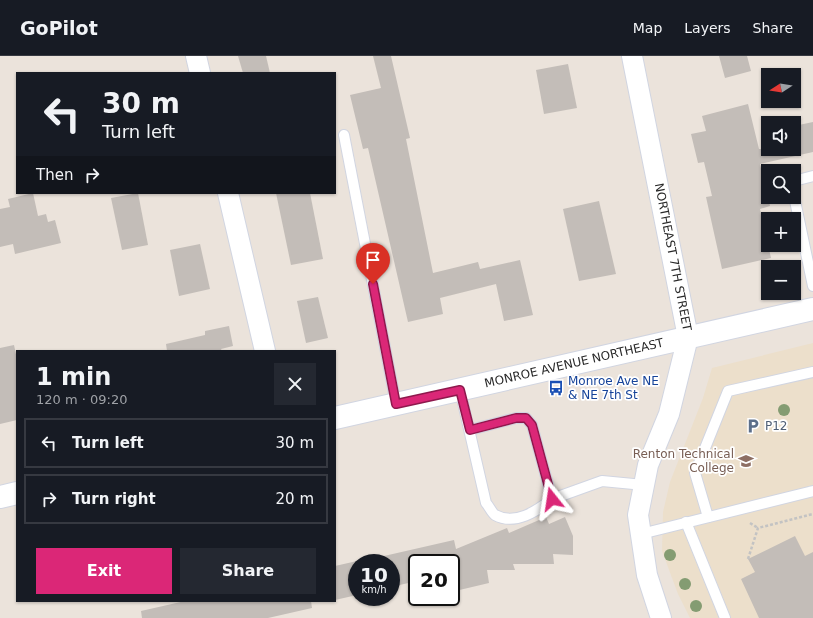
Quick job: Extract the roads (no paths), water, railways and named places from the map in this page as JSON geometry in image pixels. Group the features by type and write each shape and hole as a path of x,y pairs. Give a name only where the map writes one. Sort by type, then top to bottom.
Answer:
{"street":[{"path":"196,56 200,72"},
{"name":"NORTHEAST 7TH STREET","path":"632,56 688,337 669,414 648,466 638,515 647,575 662,618"},
{"path":"228,194 265,350"},
{"name":"MONROE AVENUE NORTHEAST","path":"336,418 813,309"},
{"path":"0,497 16,493"}],"lane":[{"path":"344,135 396,404"},
{"path":"801,179 813,176"},
{"path":"796,204 813,286"},
{"path":"708,517 695,473 728,391 813,372"},
{"path":"460,390 486,502 494,514 509,519 536,512 552,499 602,481 644,485"},
{"path":"470,430 516,418 526,418 532,425 552,499"},
{"path":"641,534 813,491"},
{"path":"686,522 725,618"}],"place":[{"name":"Monroe Ave NE & NE 7th St","path":"556,388"},
{"name":"P12","path":"753,426"},
{"name":"Renton Technical College","path":"746,461"}]}
